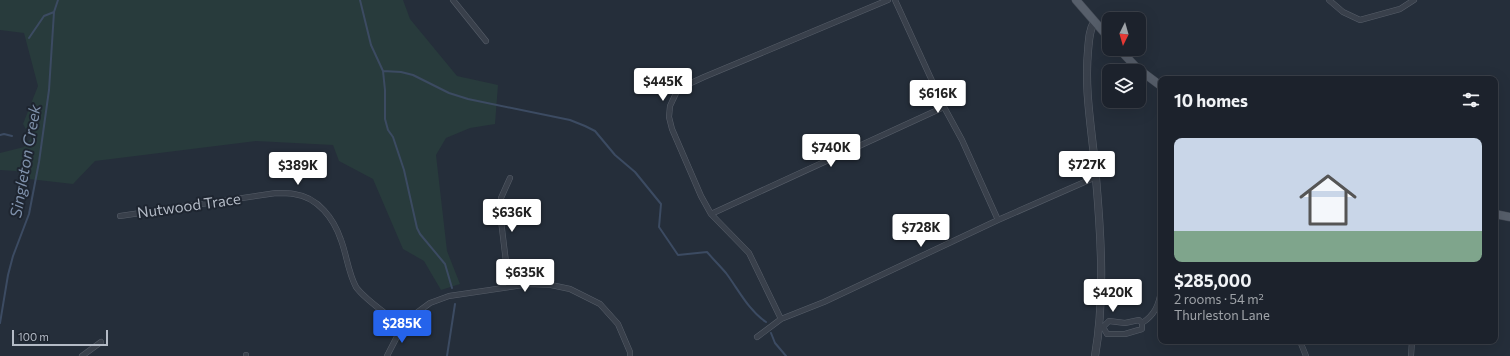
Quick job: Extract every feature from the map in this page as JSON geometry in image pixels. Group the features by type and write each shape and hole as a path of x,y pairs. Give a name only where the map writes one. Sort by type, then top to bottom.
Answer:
{"main road":[{"path":"1076,0 1102,31"},
{"path":"1126,56 1137,68 1158,84"},
{"path":"1498,215 1510,217"}],"street":[{"path":"453,0 486,41"},
{"path":"781,319 749,253 711,214 693,181 672,129 669,117 670,106 678,89 704,76 888,0"},
{"path":"895,0 944,107 962,140 998,220"},
{"path":"1329,0 1343,12 1360,20 1400,9 1414,0"},
{"path":"1094,22 1090,29 1087,68 1089,116 1096,177 1101,273 1101,327 1095,356"},
{"path":"711,214 944,107"},
{"path":"757,337 781,319 824,302 998,220 1096,177"},
{"path":"509,287 500,212 502,198 510,178"},
{"name":"Nutwood Trace","path":"120,216 276,193 295,194 309,199 324,209 334,225 342,241 350,272 357,287 364,297 402,327"},
{"path":"387,356 402,327 430,303 449,296 530,284 551,285 570,289 600,304 618,324 630,352 630,356"},
{"path":"1142,323 1154,314 1158,304"},
{"path":"1101,327 1109,321 1129,322 1139,320 1142,323"},
{"path":"1129,322 1130,332"},
{"path":"1101,327 1107,334 1125,334 1142,329 1142,323"},
{"path":"82,356 101,342"},
{"path":"1301,344 1306,356"},
{"path":"1411,356 1412,344"}],"shaded area":[{"path":"0,0 403,0 410,19 457,76 498,85 495,124 470,128 446,138 436,155 447,251 460,284 441,290 424,261 403,249 373,179 339,161 333,145 256,141 95,161 73,184 29,179 16,171 0,170 0,153 24,147 31,138 23,124 38,86 24,33 0,30"}],"waterway":[{"name":"Singleton Creek","path":"0,323 8,275 13,256 29,214 39,162 49,90 54,12 58,0"},
{"path":"360,0 371,45 383,71 385,90 385,119 388,130 393,137 404,170 417,228 420,234 445,264 452,288"},
{"path":"29,38 44,16 54,12"},
{"path":"383,71 401,72 413,75 449,93 468,99 570,120 595,131 615,155 635,172 661,204 659,227 678,255 707,252 726,273 754,312 766,322"},
{"path":"0,135 4,134 12,136"},
{"path":"447,356 455,304"},
{"path":"771,333 775,343 786,356"}]}
